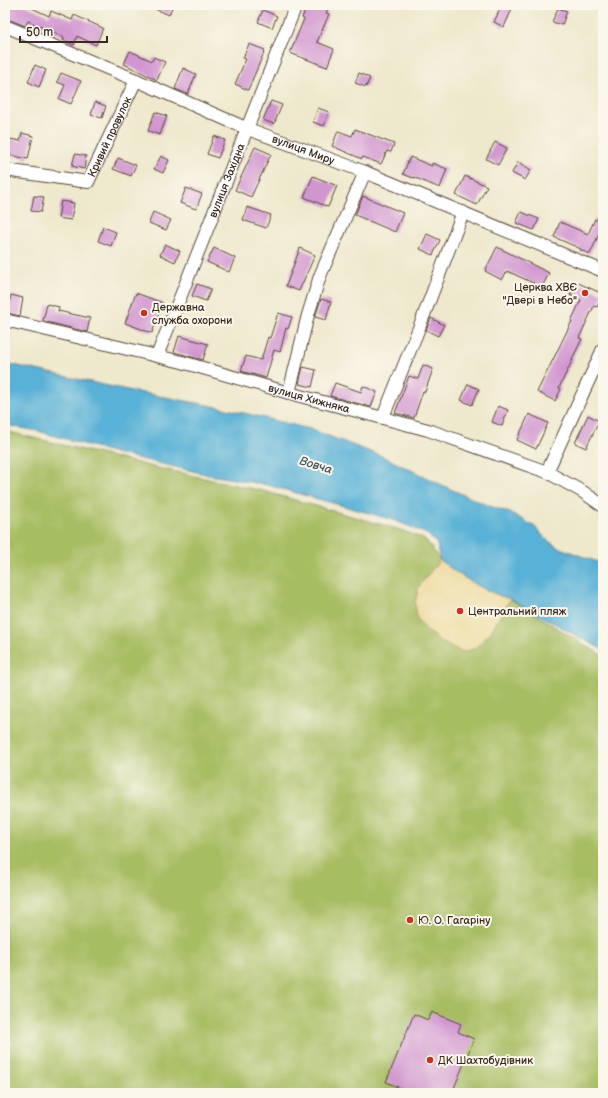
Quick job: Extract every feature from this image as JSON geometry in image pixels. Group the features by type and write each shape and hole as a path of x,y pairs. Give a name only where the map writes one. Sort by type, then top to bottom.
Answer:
{"street":[{"name":"вулиця Західна","path":"157,356 296,5"},
{"name":"вулиця Миру","path":"5,26 136,80 248,129 365,172 603,272"},
{"name":"Кривий провулок","path":"5,170 88,182 136,80"},
{"path":"289,393 308,315 320,276 365,172"},
{"path":"383,418 422,321 463,212"},
{"name":"вулиця Хижняка","path":"5,320 182,362 289,393 428,430 547,472 570,484 603,506"},
{"path":"547,472 603,350"}],"green space":[{"path":"5,431 149,466 263,491 404,531 426,540 440,560 419,586 491,632 510,599 603,656 603,1093 5,1093"}],"sand":[{"name":"Центральний пляж","path":"440,560 473,583 510,599 491,632 474,649 462,652 438,640 426,630 417,618 415,603 419,586"}],"water":[{"name":"Вовча","path":"5,363 122,389 223,408 310,429 384,457 450,489 513,514 535,527 546,539 557,547 603,564 603,650 510,599 482,588 465,578 440,560 437,544 427,534 394,520 268,485 210,475 119,454 38,431 5,425"}],"building":[{"path":"5,5 25,5 49,16 51,11 72,20 74,15 103,28 96,45 77,36 74,45 63,40 64,37 28,21 25,26 5,18"},
{"path":"146,5 173,5 169,15"},
{"path":"307,5 330,5 326,13 329,14 317,42 334,49 327,67 290,53 304,19 302,18"},
{"path":"502,5 512,9 504,27 494,22"},
{"path":"558,8 567,11 562,25 552,22"},
{"path":"263,10 277,16 272,28 258,22"},
{"path":"249,44 265,50 248,90 235,84 246,59 243,58"},
{"path":"130,51 152,61 154,57 165,62 157,80 124,64"},
{"path":"35,65 46,70 39,87 28,82"},
{"path":"183,68 196,74 188,94 175,89"},
{"path":"61,73 81,81 71,104 59,99 65,85 57,82"},
{"path":"359,73 370,78 366,87 355,83"},
{"path":"271,101 282,105 274,124 263,120"},
{"path":"95,102 106,106 102,118 91,115"},
{"path":"318,108 329,112 324,126 313,122"},
{"path":"155,112 167,116 160,135 148,131"},
{"path":"355,129 394,144 391,152 387,151 381,164 363,157 362,159 332,146 338,131 352,136"},
{"path":"22,133 33,136 28,159 5,154 5,138 20,141"},
{"path":"214,136 225,140 218,158 207,154"},
{"path":"495,142 507,148 498,165 486,159"},
{"path":"255,147 271,154 251,197 235,190"},
{"path":"75,154 86,156 84,169 72,166"},
{"path":"161,156 169,160 163,173 154,169"},
{"path":"410,157 432,166 432,163 447,169 440,188 403,174"},
{"path":"118,158 136,165 131,176 113,169"},
{"path":"518,162 531,170 525,180 512,173"},
{"path":"313,176 337,186 328,207 304,197"},
{"path":"465,176 487,186 477,205 456,195"},
{"path":"186,188 202,194 196,209 180,203"},
{"path":"34,196 44,197 41,212 31,211"},
{"path":"363,196 403,213 395,232 355,215"},
{"path":"61,201 74,203 71,220 58,218"},
{"path":"247,207 271,215 266,228 243,220"},
{"path":"153,212 171,220 166,230 149,223"},
{"path":"521,212 539,219 534,230 516,223"},
{"path":"595,219 603,223 603,225 590,254 554,237 560,222 588,234"},
{"path":"103,227 116,232 111,246 98,241"},
{"path":"427,234 440,240 433,255 420,249"},
{"path":"165,244 180,251 175,262 160,255"},
{"path":"497,247 549,273 542,287 507,271 502,280 485,271"},
{"path":"214,248 235,258 229,272 207,262"},
{"path":"300,248 315,255 299,291 286,286"},
{"path":"576,282 603,294 597,307 594,306 579,338 582,339 559,388 561,389 555,401 537,392 581,300 570,295"},
{"path":"197,284 211,289 206,301 192,296"},
{"name":"Державна служба охорони","path":"136,293 163,303 152,333 125,323"},
{"path":"11,295 23,298 20,316 7,313"},
{"path":"321,299 331,302 326,320 315,317"},
{"path":"47,304 59,307 58,311 90,318 87,332 43,321"},
{"path":"278,313 292,317 288,329 286,328 280,352 274,350 266,378 241,371 246,356 261,360 268,337 270,338"},
{"path":"431,318 444,325 438,336 426,330"},
{"path":"179,336 208,344 203,360 174,352"},
{"path":"423,365 433,369 425,392 423,391 414,418 395,413 409,376 418,379"},
{"path":"303,367 316,370 312,387 299,384"},
{"path":"335,383 361,392 363,386 377,392 371,407 330,396"},
{"path":"468,384 479,389 472,405 461,400"},
{"path":"498,406 508,410 502,426 492,422"},
{"path":"529,414 548,423 536,449 517,440"},
{"path":"588,415 599,421 586,448 575,443"},
{"name":"ДК Шахтобудівник","path":"432,1012 461,1024 458,1032 474,1039 452,1093 412,1093 386,1082 414,1014 428,1020"}],"place":[{"name":"Церква ХВЄ \"Двері в Небо\"","path":"585,293"},
{"name":"Державна служба охорони","path":"144,313"},
{"name":"Центральний пляж","path":"460,611"},
{"name":"Ю. О. Гагаріну","path":"410,920"},
{"name":"ДК Шахтобудівник","path":"430,1060"}]}
